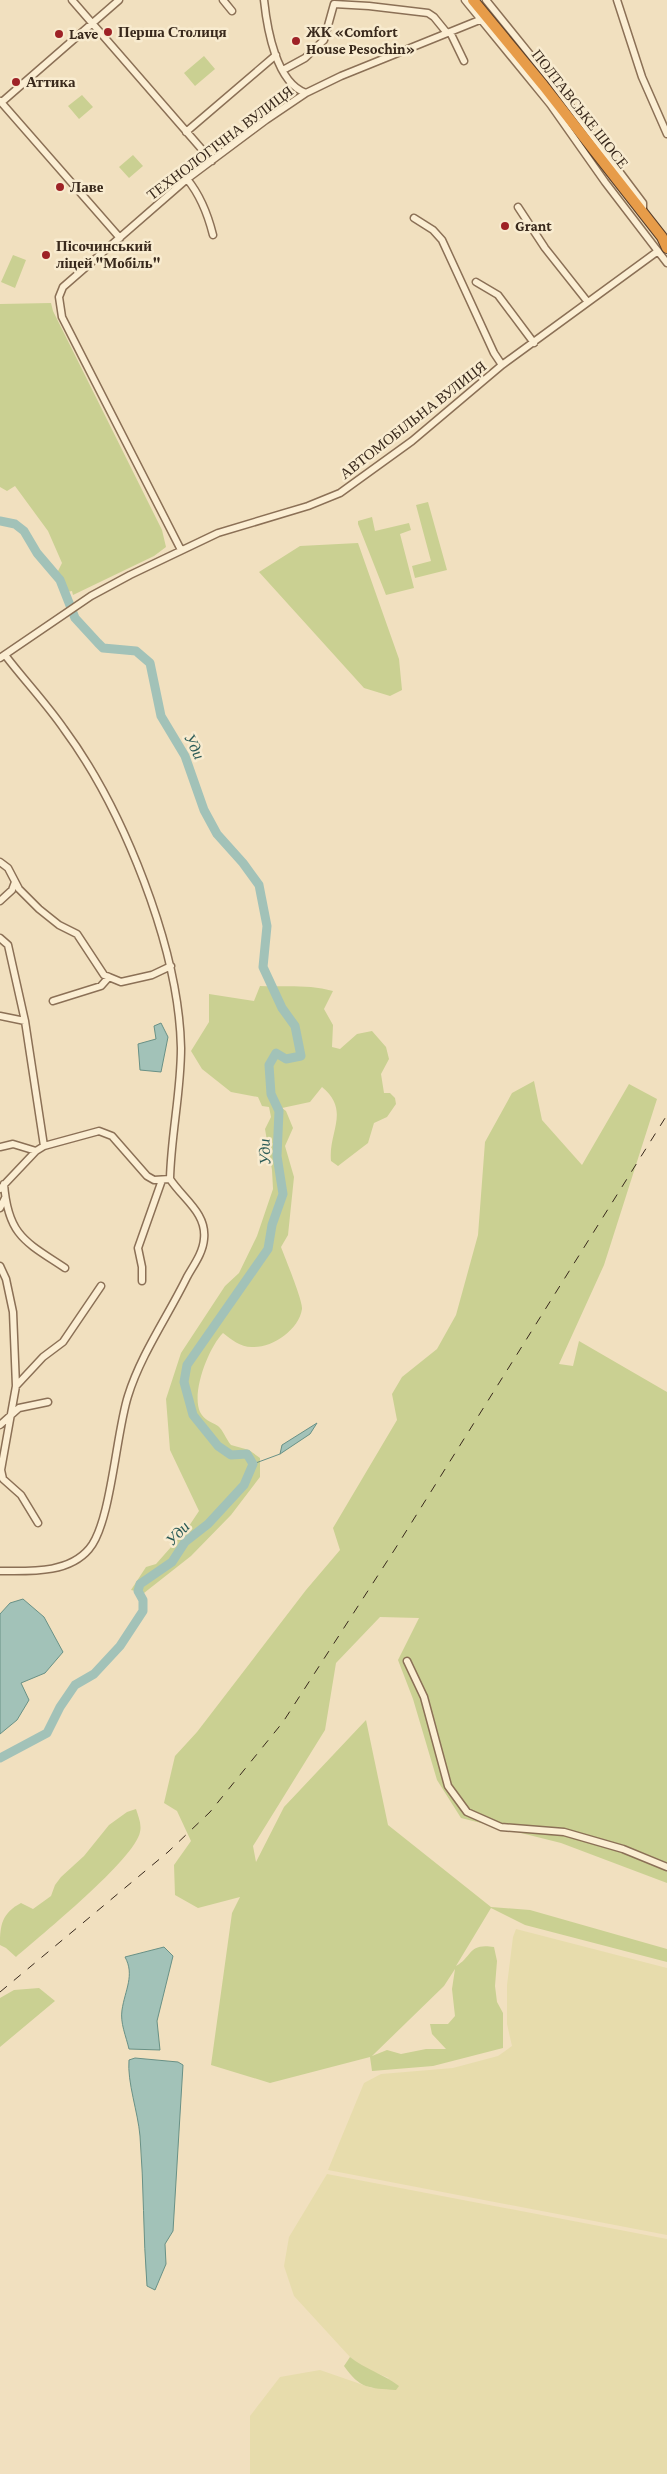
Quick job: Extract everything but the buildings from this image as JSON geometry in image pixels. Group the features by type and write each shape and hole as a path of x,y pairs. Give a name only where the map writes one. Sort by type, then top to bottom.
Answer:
{"highway":[{"name":"ПОЛТАВСЬКЕ ШОСЕ","path":"473,0 484,18 543,85 643,213 665,237 663,249"}],"street":[{"path":"72,0 212,161"},
{"path":"119,0 1,101 120,238"},
{"path":"223,0 232,11"},
{"path":"264,0 266,22 276,55 289,82 297,90 306,93"},
{"path":"465,0 484,18 550,104 605,182 663,249 667,263"},
{"path":"486,0 549,78 643,204 643,213"},
{"path":"617,0 642,78 667,134"},
{"path":"283,70 303,60 323,42 334,4 428,13 448,33 464,60"},
{"name":"ТЕХНОЛОГІЧНА ВУЛИЦЯ","path":"181,550 132,456 59,306 59,297 63,287 187,179 266,120 306,93 341,76 484,18"},
{"path":"186,132 276,55"},
{"path":"187,179 195,189 209,216 213,236"},
{"path":"518,207 545,248 587,301"},
{"name":"АВТОМОБІЛЬНА ВУЛИЦЯ","path":"414,218 433,230 442,240 494,353 502,365"},
{"name":"АВТОМОБІЛЬНА ВУЛИЦЯ","path":"2,657 91,596 181,550 218,533 308,506 340,493 412,441 502,365 534,343 587,301 663,249"},
{"path":"476,282 498,295 534,343"},
{"path":"0,1571 58,1568 80,1557 95,1541 109,1488 125,1406 136,1373 184,1284 204,1240 203,1222 199,1214 170,1179 180,1080 181,1046 177,999 171,966 154,911 120,825 64,728 2,657"},
{"path":"0,862 8,868 14,882 47,916 77,934 104,975 121,982 152,975 171,966"},
{"path":"0,901 12,890 14,882"},
{"path":"0,938 8,945 25,1021 44,1146"},
{"path":"53,1001 101,986 109,977"},
{"path":"0,1016 25,1021"},
{"path":"65,1268 18,1235 12,1225 2,1187 36,1151 44,1146 99,1131 112,1136 148,1176 154,1180 170,1179"},
{"path":"0,1147 13,1144 36,1151"},
{"path":"142,1281 142,1267 138,1248 162,1180"},
{"path":"0,1208 5,1198"},
{"path":"0,1266 13,1312 16,1386 0,1470 3,1479 21,1495 38,1523"},
{"path":"16,1386 43,1358 63,1342 101,1286"},
{"path":"0,1425 12,1412 19,1408 48,1402"},
{"path":"406,1661 424,1697 448,1786 459,1804 467,1812 501,1827 564,1832 623,1849 667,1867"}],"shaded area":[{"path":"516,1929 667,1968 667,2235 328,2170 364,2083 381,2074 453,2068 498,2056 512,2046 507,2024 507,1985 513,1937"},
{"path":"327,2174 667,2239 667,2474 250,2474 250,2416 280,2377 320,2370 372,2388 389,2378 364,2368 350,2357 294,2296 284,2266 289,2237"}],"green space":[{"path":"204,56 215,69 195,86 184,73"},
{"path":"82,95 93,107 79,119 68,106"},
{"path":"133,155 143,166 129,178 119,167"},
{"path":"13,255 26,260 15,288 1,282"},
{"path":"51,303 53,311 162,530 166,547 154,556 73,595 72,591 67,592 57,573 62,563 48,531 15,486 7,491 0,487 0,304"},
{"path":"428,502 447,570 415,578 412,566 431,561 416,505"},
{"path":"372,517 375,531 409,523 411,530 400,534 414,588 386,595 358,524 358,521"},
{"path":"358,543 399,659 402,690 390,696 364,688 259,572 300,546"},
{"path":"260,986 306,987 333,991 324,1009 333,1025 332,1047 340,1049 357,1034 372,1031 386,1047 389,1059 381,1074 384,1093 390,1093 395,1098 396,1104 387,1117 374,1123 368,1143 338,1166 331,1161 337,1113 331,1096 322,1087 310,1102 282,1108 286,1111 293,1128 285,1146 294,1177 288,1235 281,1247 302,1304 300,1316 291,1330 284,1336 262,1346 249,1347 241,1345 223,1333 212,1348 207,1359 198,1393 200,1412 204,1417 220,1428 231,1445 249,1450 260,1458 260,1477 231,1515 191,1556 144,1593 131,1590 146,1567 156,1564 187,1529 199,1511 170,1450 166,1399 181,1353 225,1286 239,1273 257,1236 273,1189 272,1170 265,1129 271,1117 269,1107 262,1106 258,1097 231,1092 202,1069 191,1051 209,1022 209,994 254,1001"},
{"path":"534,1081 542,1120 582,1165 629,1084 657,1099 604,1265 559,1364 573,1366 579,1341 667,1392 667,1883 561,1843 461,1818 437,1780 413,1699 398,1660 419,1618 380,1617 336,1663 325,1730 253,1846 256,1862 284,1807 366,1720 388,1825 491,1907 530,1910 667,1949 667,1962 525,1925 491,1908 456,1966 479,1947 494,1947 497,1961 495,1986 497,2002 503,2013 503,2048 433,2066 372,2071 370,2057 270,2083 211,2065 232,1913 240,1897 198,1908 175,1895 174,1865 191,1841 177,1811 164,1803 175,1756 197,1732 306,1590 340,1550 333,1528 397,1420 392,1394 402,1377 437,1349 456,1315 478,1235 485,1142 512,1093","holes":["455,1969 452,1989 455,2016 448,2024 430,2024 432,2034 446,2049 426,2049 401,2054 387,2050 372,2056 444,1986"]},
{"path":"136,1809 140,1823 140,1832 122,1860 105,1878 16,1957 0,1945 3,1920 10,1911 21,1903 33,1909 51,1896 55,1885 61,1877 84,1856 109,1825 127,1812"},
{"path":"39,1988 55,2001 0,2047 0,1998 14,1990"},
{"path":"350,2357 399,2386 396,2390 372,2388 360,2383 344,2366"}],"water":[{"path":"161,1023 168,1037 161,1072 140,1070 138,1044 156,1039 154,1026"},
{"path":"317,1423 310,1434 280,1454 282,1445"},
{"path":"23,1599 44,1617 63,1652 45,1673 21,1683 29,1700 17,1720 0,1734 0,1614 10,1603"},
{"path":"164,1947 173,1956 157,2021 160,2050 129,2049 122,2015 129,1976 125,1957"},
{"path":"135,2058 178,2062 183,2065 173,2231 165,2244 166,2264 155,2290 147,2286 140,2136 129,2069 129,2060"}],"waterway":[{"name":"Уди","path":"0,521 15,524 24,531 37,553 60,580 75,618 103,648 136,651 150,663 161,716 185,756 204,810 217,834 243,863 259,885 267,926 263,967 282,1008 295,1026 301,1056 286,1059 276,1053 269,1065 271,1094 279,1111 277,1156 283,1194 272,1225 268,1249 187,1365 184,1382 193,1415 218,1446 231,1455 247,1454 253,1464 244,1485 208,1524 185,1542 172,1562 140,1584 138,1591 143,1600 143,1611 120,1646 94,1674 75,1685 60,1707 47,1733 0,1758"},
{"path":"253,1464 280,1454"}],"railway":[{"path":"0,1992 168,1852 210,1812 283,1722 395,1549 667,1115"}],"place":[{"name":"Перша Столиця","path":"108,32"},
{"name":"Lave","path":"59,34"},
{"name":"ЖК «Comfort House Pesochin»","path":"296,41"},
{"name":"Аттика","path":"16,82"},
{"name":"Лаве","path":"60,187"},
{"name":"Grant","path":"505,226"},
{"name":"Пісочинський ліцей \"Мобіль\"","path":"46,255"}]}
